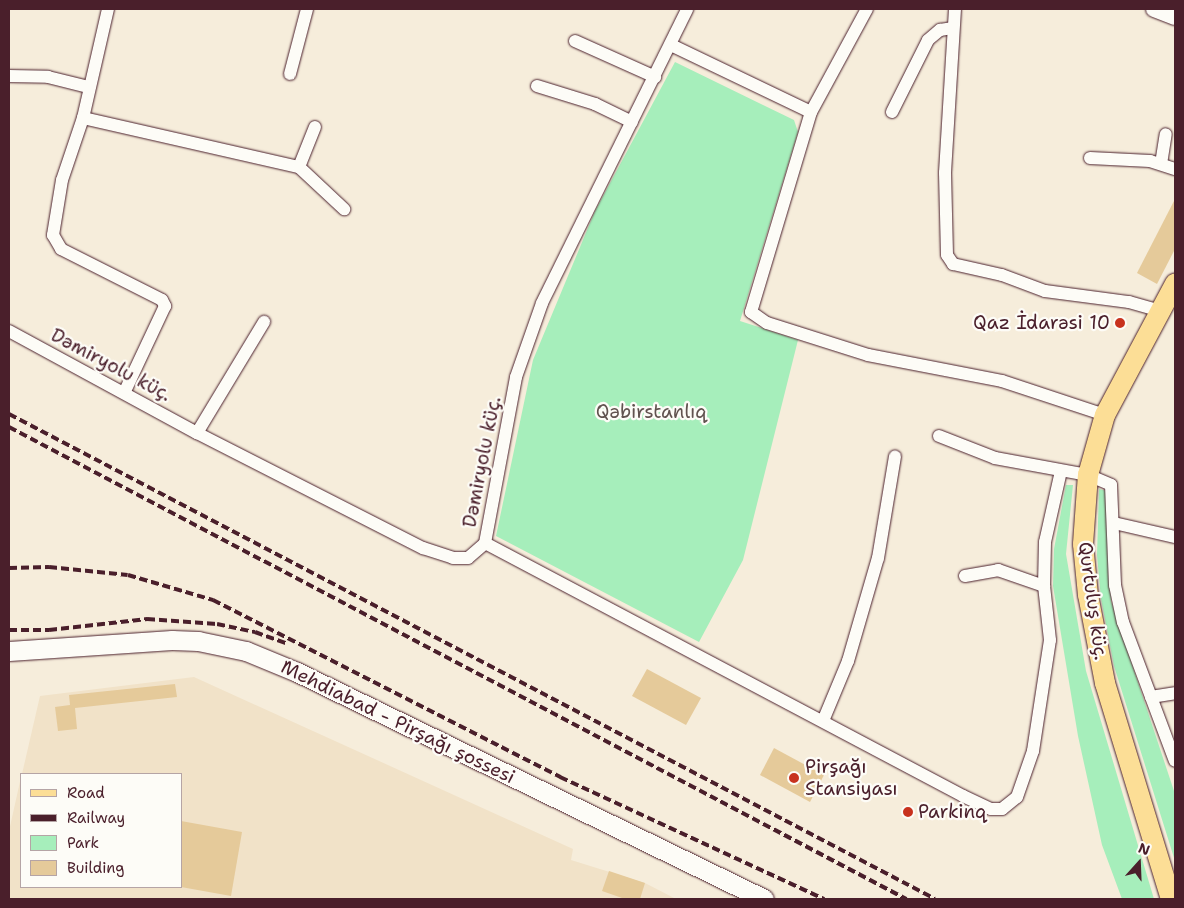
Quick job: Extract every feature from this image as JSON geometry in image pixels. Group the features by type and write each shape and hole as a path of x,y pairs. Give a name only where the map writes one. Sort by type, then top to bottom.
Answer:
{"main road":[{"name":"Qurtuluş küç.","path":"1171,899 1122,744 1095,640 1083,544 1088,475 1105,416 1175,284"},
{"name":"Mehdiabad - Pirşağı şossesi","path":"9,651 172,640 198,641 246,651 297,672 764,899"}],"street":[{"path":"108,9 82,118 62,180 53,235 55,243 162,300 165,306 124,393"},
{"path":"290,74 307,9"},
{"name":"Dəmiryolu küç.","path":"9,332 197,433 423,548 453,558 468,558 485,543 516,377 526,345 574,232 671,46 688,9"},
{"path":"867,9 811,112 752,302 751,312 757,318 868,356 1002,381 1105,416"},
{"path":"955,9 952,28 945,173 947,255 953,264 1002,275 1045,291 1129,302 1160,311"},
{"path":"1154,9 1175,18"},
{"path":"892,112 928,40 940,30 952,28"},
{"path":"575,41 655,77"},
{"path":"671,46 811,112"},
{"path":"9,76 48,77 88,87"},
{"path":"537,86 595,104 632,122"},
{"path":"82,118 299,167 344,210"},
{"path":"299,167 315,127"},
{"path":"1161,164 1166,134"},
{"path":"1090,158 1161,164 1175,169"},
{"path":"197,433 264,322"},
{"path":"939,436 995,458 1088,475 1111,486 1114,523 1115,585 1122,622 1175,761"},
{"path":"823,721 848,661 878,558 895,456"},
{"path":"485,543 991,809 1011,805 1029,770 1048,657 1044,586 1045,542 1061,471"},
{"path":"1114,523 1175,537"},
{"path":"965,576 998,570 1044,586"},
{"path":"1151,697 1175,693"}],"shaded area":[{"path":"194,677 573,849 571,860 645,883 676,899 9,899 9,831 20,782 20,888 182,888 182,773 22,773 40,696"}],"green space":[{"name":"Qəbirstanlıq","path":"675,62 794,120 798,132 740,321 798,340 743,560 699,642 496,536 533,360 595,211"},
{"path":"1066,485 1073,485 1066,554 1086,671 1154,899 1122,899 1102,845 1078,736 1053,586 1054,549"},
{"path":"1099,489 1107,491 1111,601 1175,794 1175,861 1114,666 1101,599 1097,555"}],"building":[{"path":"1175,199 1175,249 1157,284 1137,273"},
{"path":"647,669 701,698 686,725 632,696"},
{"path":"175,684 177,697 75,708 77,729 58,731 55,707 70,705 69,695"},
{"path":"774,748 824,775 810,802 760,775"},
{"path":"182,821 242,832 231,896 182,887"},
{"path":"609,871 645,883 640,899 625,899 602,891"}],"railway":[{"path":"9,414 935,899"},
{"path":"9,427 906,899"},
{"path":"9,568 49,567 128,575 213,600 560,777 824,899"},
{"path":"9,630 49,630 147,619 217,624 255,632 288,644"}],"place":[{"name":"Qaz İdarəsi 10","path":"1120,323"},
{"name":"Pirşağı Stansiyası","path":"794,778"},
{"name":"Parkinq","path":"908,812"}]}
